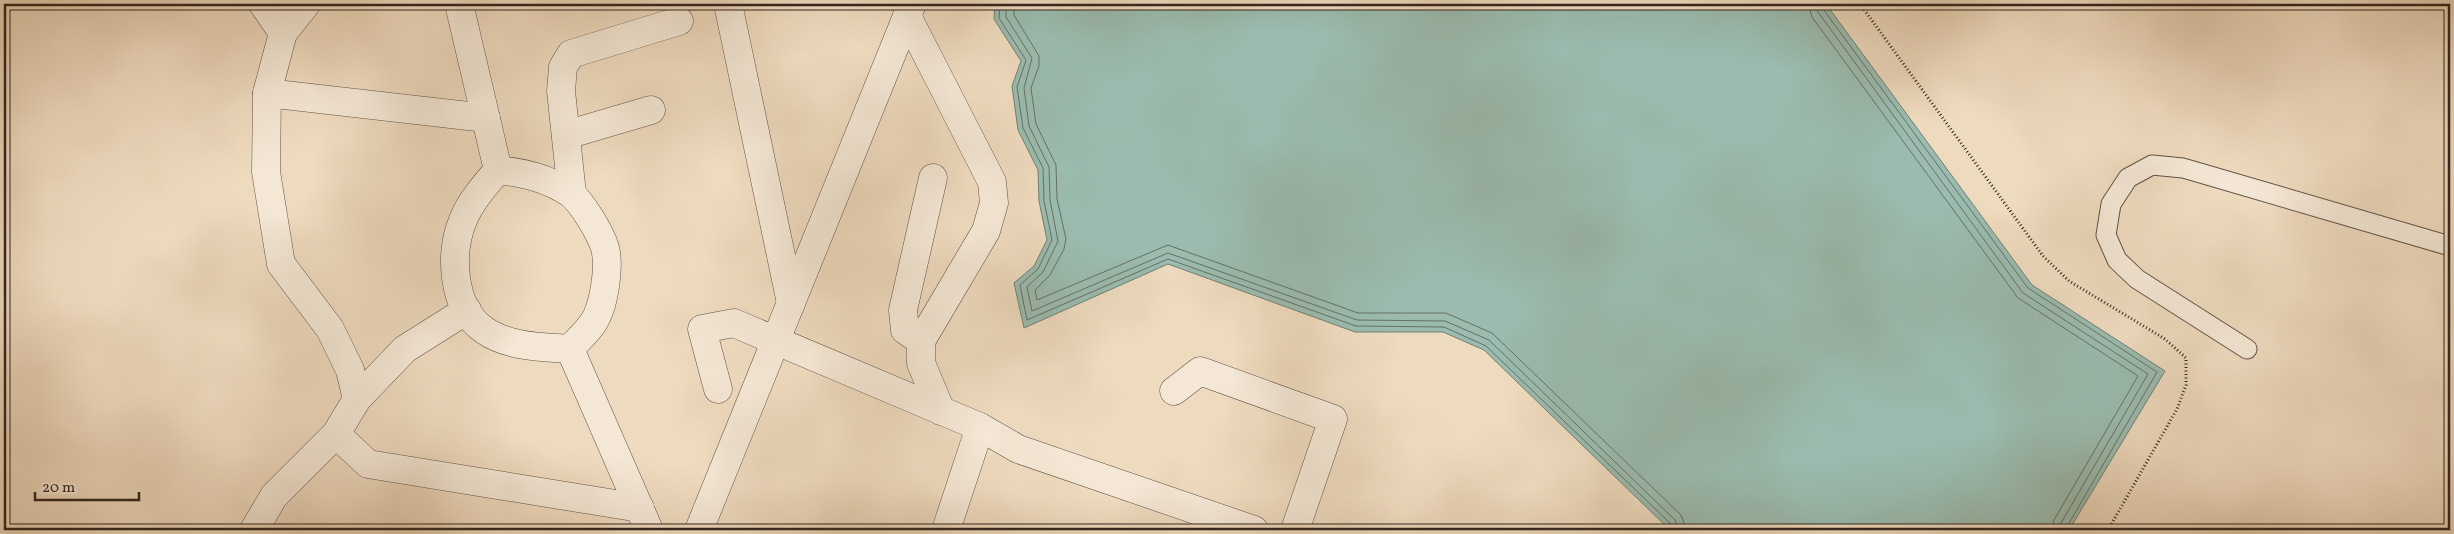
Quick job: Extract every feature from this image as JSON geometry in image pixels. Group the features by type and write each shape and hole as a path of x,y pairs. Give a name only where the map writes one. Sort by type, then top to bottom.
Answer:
{"street":[{"path":"263,4 283,33"},
{"path":"306,4 283,33 267,93 266,172 281,264 330,329 350,370 357,400"},
{"path":"460,4 498,170"},
{"path":"728,4 791,303"},
{"path":"699,530 909,10"},
{"path":"909,10 992,182 994,203 986,231 921,341 921,363 942,411"},
{"path":"572,194 561,91 563,67 571,54 679,21"},
{"path":"267,93 486,118"},
{"path":"566,136 651,110"},
{"path":"498,170 528,174 548,180 572,194 583,206 605,248 606,284 594,322 570,349"},
{"path":"498,170 477,195 462,221 455,254 456,282 466,310 484,330 507,340 535,347 570,349"},
{"path":"921,341 905,330 903,310 933,178"},
{"path":"254,530 274,496 336,434 357,400 405,349 466,310"},
{"path":"718,389 702,329 734,323 980,427 1018,449 1254,530"},
{"path":"570,349 644,519"},
{"path":"1174,391 1200,371 1333,419 1295,530"},
{"path":"946,530 980,427"},
{"path":"336,434 368,464 644,519"}],"lane":[{"path":"2248,349 2138,279 2117,260 2106,235 2111,204 2128,178 2152,165 2183,168 2450,246"}],"path":[{"path":"1860,4 2043,256 2068,281 2165,339 2186,358 2186,385 2177,408 2108,530"}],"water":[{"path":"995,4 1826,4 2032,285 2165,371 2069,530 1670,530 1484,350 1443,332 1355,332 1168,264 1024,328 1014,283 1034,266 1047,240 1039,201 1038,170 1018,130 1012,86 1021,61 994,19"}]}
